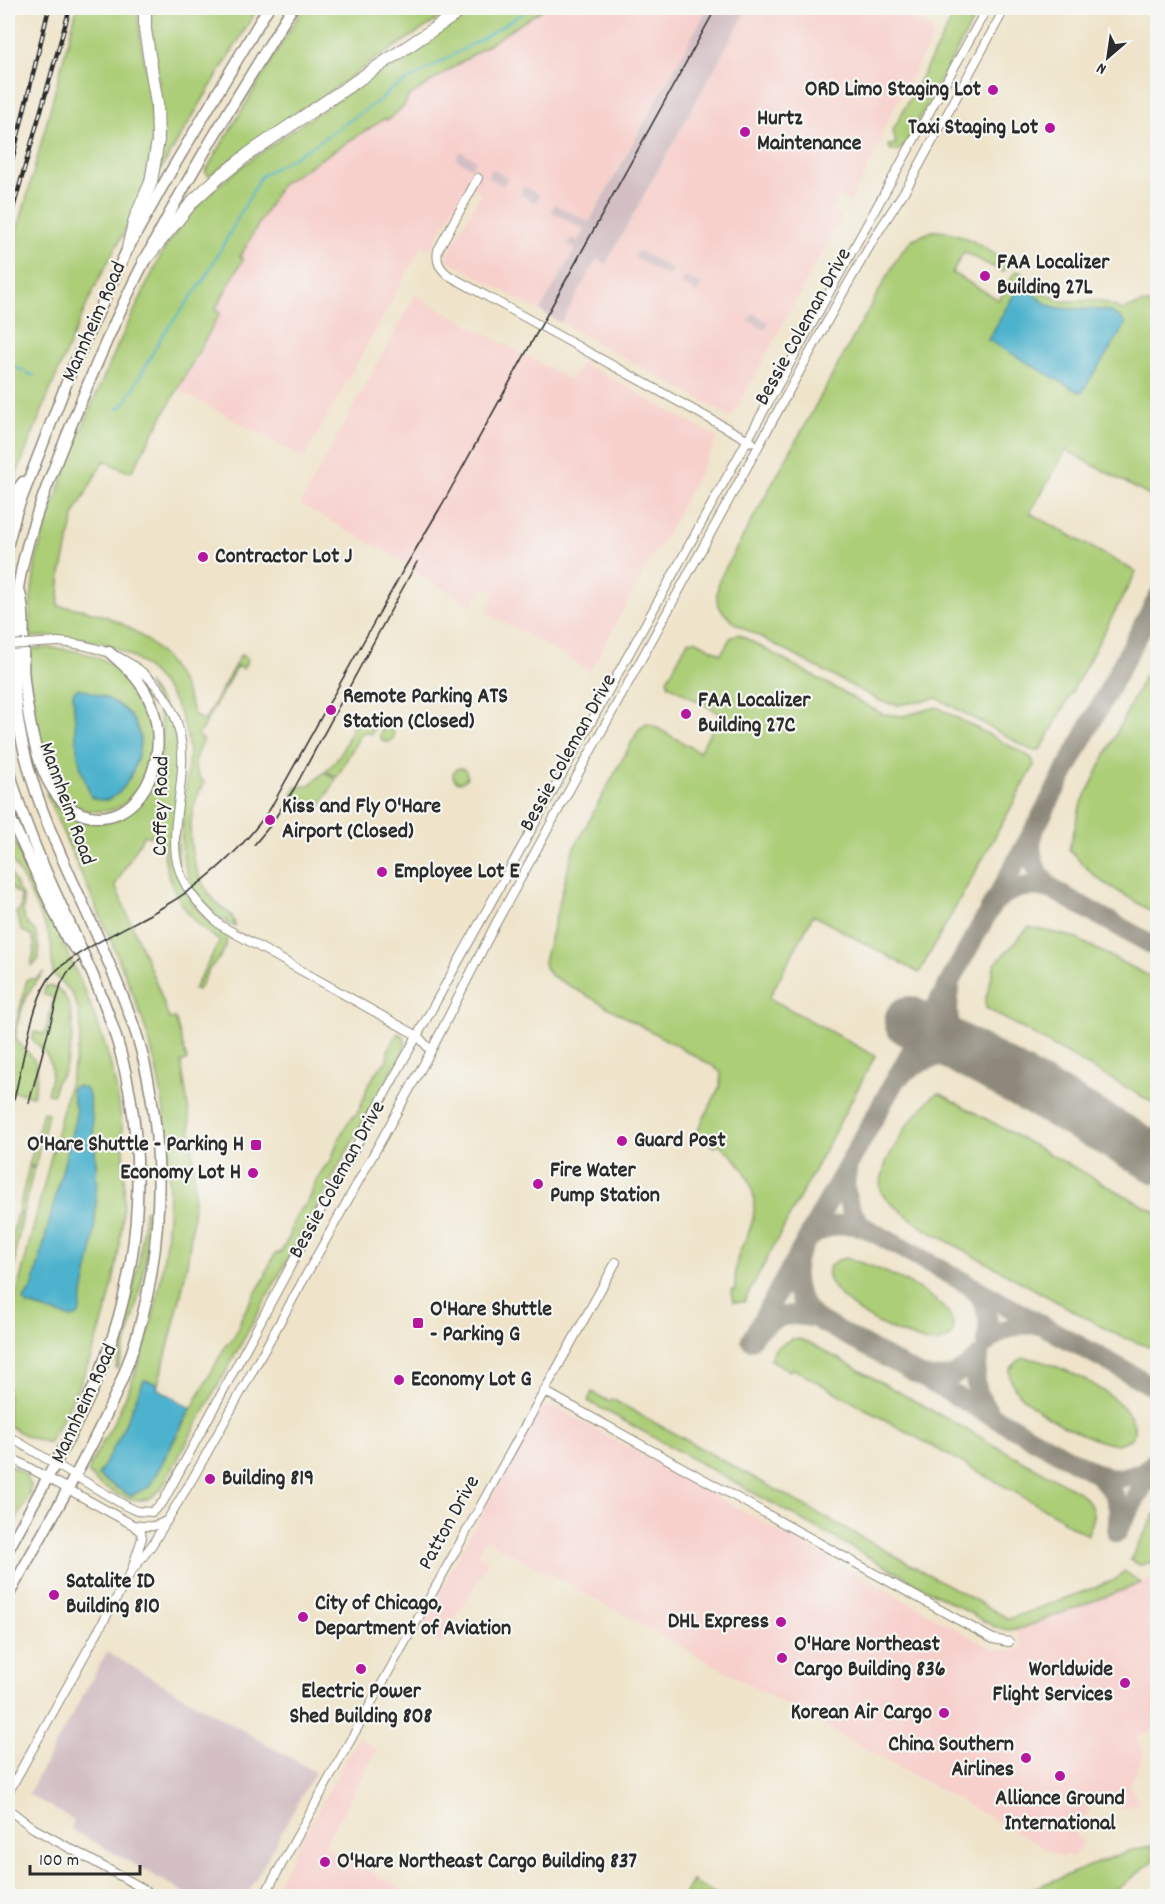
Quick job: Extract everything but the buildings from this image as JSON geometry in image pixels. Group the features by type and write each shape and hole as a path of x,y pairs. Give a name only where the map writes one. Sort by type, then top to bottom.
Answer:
{"highway":[{"path":"128,248 135,219 151,182 158,140 157,104 145,30 145,8"},
{"path":"144,261 194,200 218,178 251,152 465,8"}],"main road":[{"name":"Mannheim Road","path":"8,543 16,513 72,369 128,248 268,8"},
{"name":"Mannheim Road","path":"8,1596 118,1388 132,1350 145,1303 156,1241 158,1157 148,1077 132,1021 42,808 25,754 15,696 13,661 18,584 35,517 54,468 96,364 144,261 206,151 292,8"},
{"path":"8,509 13,495 31,473"},
{"path":"18,584 24,611 24,670 30,724 44,773 54,793 63,803 73,811 86,816 98,817 122,811 136,800 152,772 158,750 156,723 149,699 135,677 109,652"},
{"name":"Mannheim Road","path":"8,765 29,830 103,1001 117,1041 132,1104 138,1155 137,1210 129,1274 111,1341 87,1403 8,1550"},
{"path":"8,813 67,939 86,962"}],"street":[{"name":"Bessie Coleman Drive","path":"74,1475 137,1511 152,1512 163,1502 987,8"},
{"name":"Bessie Coleman Drive","path":"130,1572 170,1518 242,1391 431,1051 495,925 759,446 875,237 913,177 1005,8"},
{"path":"478,178 438,250 437,261 442,270 759,446"},
{"name":"Coffey Road","path":"8,645 58,642 86,645 128,661 149,677 170,706 182,744 176,858 183,880 199,906 220,925 418,1036 431,1051"},
{"name":"Coffey Road","path":"418,1036 438,1037"},
{"name":"Patton Drive","path":"264,1896 616,1262"},
{"path":"227,1383 242,1391"},
{"path":"544,1391 993,1639 1009,1642"},
{"path":"8,1436 74,1475"},
{"path":"8,1456 133,1525 141,1532 142,1538 130,1572 8,1793"},
{"path":"133,1525 149,1528 160,1525 170,1518"},
{"path":"9,1810 33,1828 153,1896"}],"shaded area":[{"path":"546,8 708,8 588,222 555,204 551,211 584,230 578,241 570,238 567,244 575,248 540,311 445,259 481,193 467,185 430,250 422,246 304,459 178,389 220,314 215,310 243,260 240,257 281,184 404,106 409,96"},
{"path":"708,8 748,8 606,264 597,259 561,323 540,311 575,249 567,244 571,238 578,241 584,230 551,211 555,204 589,222"},
{"path":"748,8 893,8 934,30 932,39 882,131 882,143 850,201 839,196 831,211 842,217 732,417 561,323 597,259 607,264"},
{"path":"460,151 476,160 472,168 456,159"},
{"path":"492,169 508,178 503,186 488,177"},
{"path":"524,186 540,195 535,203 520,194"},
{"path":"638,250 672,269 668,277 634,258"},
{"path":"685,276 701,285 697,293 681,284"},
{"path":"415,295 570,380 581,362 718,438 590,671 487,613 495,593 483,586 472,605 419,575 404,562 300,504"},
{"path":"753,313 769,322 765,330 749,321"},
{"path":"553,1406 993,1649 1009,1651 1024,1648 1016,1630 1157,1577 1157,1728 1137,1737 1144,1754 1130,1785 1139,1803 1120,1809 1116,1799 1100,1791 1075,1836 1083,1841 1073,1858 1065,1854 1063,1858 486,1539 478,1555 488,1561 442,1645 417,1631 538,1412 545,1407"},
{"path":"107,1652 315,1772 246,1896 191,1896 71,1829 74,1820 28,1794"},
{"path":"358,1737 378,1749 324,1846 415,1896 270,1896"}],"green space":[{"path":"77,8 138,8 152,109 152,143 139,202 79,322 8,496 8,260"},
{"path":"149,8 258,8 159,172 161,110"},
{"path":"303,8 456,8 382,55 209,176 205,172"},
{"path":"476,8 545,8 409,96 404,106 388,120 384,119 281,184 240,257 243,259 215,310 220,313 132,471 126,471 104,460 75,513 61,574 58,606 82,609 105,616 144,638 174,671 186,692 194,715 204,721 240,656 248,659 243,669 237,666 198,736 203,740 196,756 195,767 204,782 197,797 191,828 193,859 198,874 215,901 233,918 235,926 226,923 225,919 223,921 207,906 188,876 182,843 182,825 189,753 181,716 173,699 150,671 119,650 83,639 29,637 37,554 89,411 118,345 162,253 184,220 214,189 245,164"},
{"path":"958,8 980,8 905,145 898,151 891,150 888,145 896,144 893,130"},
{"path":"933,231 953,233 963,237 982,246 1009,264 1003,272 964,252 952,273 999,300 1014,273 1018,271 1046,294 1062,301 1100,301 1123,310 1144,303 1157,307 1157,500 1066,450 1030,513 1136,572 1042,748 1037,751 1031,750 937,698 898,705 882,702 736,624 724,614 717,599 720,578 899,255 913,239"},
{"path":"738,634 882,714 903,716 937,707 1029,756 1034,766 919,973 813,915 769,998 875,1056 744,1302 733,1302 732,1290 735,1290 739,1253 753,1219 754,1196 751,1185 742,1167 727,1151 718,1143 715,1147 698,1135 698,1130 720,1086 721,1073 713,1066 550,975 544,962 573,850 639,729 647,724 652,725 699,752 721,714 669,685 667,680 688,641 695,640 721,654 731,637"},
{"path":"51,648 93,656 111,664 127,676 139,690 148,707 152,727 152,750 147,772 137,792 114,809 92,811 73,804 59,789 48,768 39,744 34,718 28,649"},
{"path":"1157,656 1157,915 1098,879 1069,850 1080,807 1145,675"},
{"path":"147,683 167,711 177,744 178,876 192,903 227,938 226,946 220,957 210,968 198,990 194,989 220,941 196,922 179,899 168,872 163,842 157,841 157,838 152,835 150,837 144,835 115,885 169,1019 174,1018 176,1021 187,1060 181,1063 192,1139 193,1211 183,1286 158,1384 144,1380 120,1436 99,1476 149,1487 226,1345 236,1334 242,1317 266,1276 275,1254 280,1253 290,1236 292,1225 300,1209 310,1198 316,1180 331,1161 338,1140 349,1121 358,1112 375,1074 387,1060 389,1047 398,1033 403,1036 406,1045 161,1489 143,1500 116,1494 99,1484 88,1472 118,1413 142,1355 149,1331 165,1251 169,1169 166,1129 160,1088 139,1010 46,793 49,792 73,815 92,822 113,820 124,816 160,762 162,728 157,704"},
{"path":"362,714 371,719 368,726 374,729 371,734 365,732 361,734 337,777 326,771 341,753 355,717"},
{"path":"384,728 390,728 394,735 390,742 384,742 380,738 380,732"},
{"path":"460,768 465,770 467,775 465,780 460,782 455,780 453,775 455,770"},
{"path":"325,772 336,779 319,809 292,794 296,787 308,786"},
{"path":"8,826 78,977 99,1028 112,1070 120,1114 124,1158 124,1202 111,1290 84,1374 49,1443 28,1437 8,1425 8,1333 10,1323 8,1322 8,1305 14,1300 17,1292 81,1032 79,1011 71,992 53,974 48,933 28,888 8,853"},
{"path":"8,869 24,900 8,884"},
{"path":"20,898 24,904 24,917 35,931 39,948 38,960 33,966 31,965 34,940 28,933 22,931 16,913 21,908"},
{"path":"1029,927 1073,937 1157,980 1157,1105 986,1008 985,1002 995,964"},
{"path":"44,972 27,994 16,1027 16,1040 36,1064 37,1076 33,1096 8,1090 8,1059 27,979 36,979"},
{"path":"46,986 56,988 64,995 73,1027 67,1063 55,1083 53,1095 47,1094 52,1069 49,1058 32,1039 34,1032 45,1034 54,998 43,994"},
{"path":"939,1093 1157,1213 1157,1350 1115,1334 922,1227 887,1200 881,1192 880,1185 886,1162 907,1125 933,1096"},
{"path":"43,1112 48,1113 42,1140 36,1138"},
{"path":"36,1140 41,1141 35,1167 29,1165"},
{"path":"29,1167 34,1168 23,1213 18,1212"},
{"path":"145,1210 151,1211 144,1271 118,1369 116,1368 139,1261"},
{"path":"17,1214 23,1215 8,1290 8,1252"},
{"path":"846,1258 892,1275 928,1295 951,1318 953,1330 950,1337 942,1342 931,1343 891,1329 858,1311 830,1281 828,1272 833,1264"},
{"path":"791,1339 799,1339 812,1344 1079,1492 1093,1512 1092,1523 1087,1535 1062,1521 1063,1519 792,1368 790,1371 769,1359 776,1348"},
{"path":"1024,1358 1055,1366 1095,1386 1113,1398 1127,1411 1134,1425 1132,1438 1114,1444 1086,1436 1068,1428 1033,1406 1019,1394 1011,1381 1010,1369"},
{"path":"592,1392 610,1402 612,1399 1009,1619 1115,1580 1124,1571 1141,1583 1022,1628 1009,1630 995,1627 588,1401"},
{"path":"8,1464 27,1475 31,1493 8,1534 10,1508 8,1507"},
{"path":"1157,1511 1157,1561 1140,1565 1130,1560"},
{"path":"1151,1846 1153,1861 1121,1886 1096,1896 1014,1896 1128,1851"},
{"path":"692,1881 719,1896 683,1896"}],"water":[{"path":"1020,284 1051,306 1110,312 1126,324 1082,392 988,340"},
{"path":"78,688 100,695 121,706 133,719 138,730 139,749 133,772 120,792 111,798 101,800 91,797 81,769 77,749 73,693"},
{"path":"76,1086 88,1092 95,1148 96,1186 95,1224 90,1260 80,1311 78,1316 72,1318 28,1305 23,1301 33,1286 75,1120 76,1111 71,1089"},
{"path":"144,1380 158,1384 157,1388 191,1408 149,1487 130,1496 98,1476 120,1436"}],"waterway":[{"path":"116,408 120,408 127,400 162,336 204,280 261,176 314,145 381,99 389,91 531,8"},
{"path":"8,364 34,376"}],"taxiway":[{"path":"751,1340 1035,828 1158,597"},
{"path":"996,901 1009,892 1024,887 1047,888 1055,891 1043,879 1033,860 1032,836"},
{"path":"1055,891 1158,948"},
{"path":"900,1076 916,1065 933,1058 971,1055 950,1025 948,1010 950,989"},
{"path":"847,1172 845,1187 848,1202 854,1215 864,1227"},
{"path":"808,1238 834,1226 848,1224 864,1227 1158,1389"},
{"path":"756,1332 783,1316 798,1315 815,1318 800,1299 795,1278 796,1261"},
{"path":"973,1289 982,1301 987,1314 986,1343 1011,1328 1040,1325"},
{"path":"815,1318 1097,1474"},
{"path":"925,1377 948,1377 968,1367 979,1356 976,1386 981,1401 991,1414"},
{"path":"1117,1533 1119,1514 1114,1494 1097,1474 1122,1478 1145,1470 1158,1459"},
{"path":"1119,1528 1155,1465"}],"runway":[{"path":"909,1021 1158,1159"}],"tram line":[{"path":"14,1099 37,1005 48,980 68,961 163,907 209,876 247,839 270,809 443,503 716,8"},
{"path":"254,845 294,789 417,562"},
{"path":"29,1103 61,984 67,973 79,961"}],"railway":[{"path":"8,177 49,8"},
{"path":"8,226 70,8"}],"place":[{"name":"ORD Limo Staging Lot","path":"993,90"},
{"name":"Taxi Staging Lot","path":"1050,128"},
{"name":"Hurtz Maintenance","path":"745,132"},
{"name":"FAA Localizer Building 27L","path":"985,276"},
{"name":"Contractor Lot J","path":"203,557"},
{"name":"Remote Parking ATS Station (Closed)","path":"331,710"},
{"name":"FAA Localizer Building 27C","path":"686,714"},
{"name":"Kiss and Fly O'Hare Airport (Closed)","path":"270,820"},
{"name":"Employee Lot E","path":"382,872"},
{"name":"Guard Post","path":"622,1141"},
{"name":"O'Hare Shuttle - Parking H","path":"256,1145"},
{"name":"Economy Lot H","path":"253,1173"},
{"name":"Fire Water Pump Station","path":"538,1184"},
{"name":"O'Hare Shuttle - Parking G","path":"418,1323"},
{"name":"Economy Lot G","path":"399,1380"},
{"name":"Building 819","path":"210,1479"},
{"name":"Satalite ID Building 810","path":"54,1595"},
{"name":"City of Chicago, Department of Aviation","path":"303,1617"},
{"name":"DHL Express","path":"781,1622"},
{"name":"O'Hare Northeast Cargo Building 836","path":"782,1658"},
{"name":"Electric Power Shed Building 808","path":"361,1669"},
{"name":"Worldwide Flight Services","path":"1125,1683"},
{"name":"Korean Air Cargo","path":"944,1713"},
{"name":"China Southern Airlines","path":"1026,1758"},
{"name":"Alliance Ground International","path":"1060,1776"},
{"name":"O'Hare Northeast Cargo Building 837","path":"325,1862"}]}
